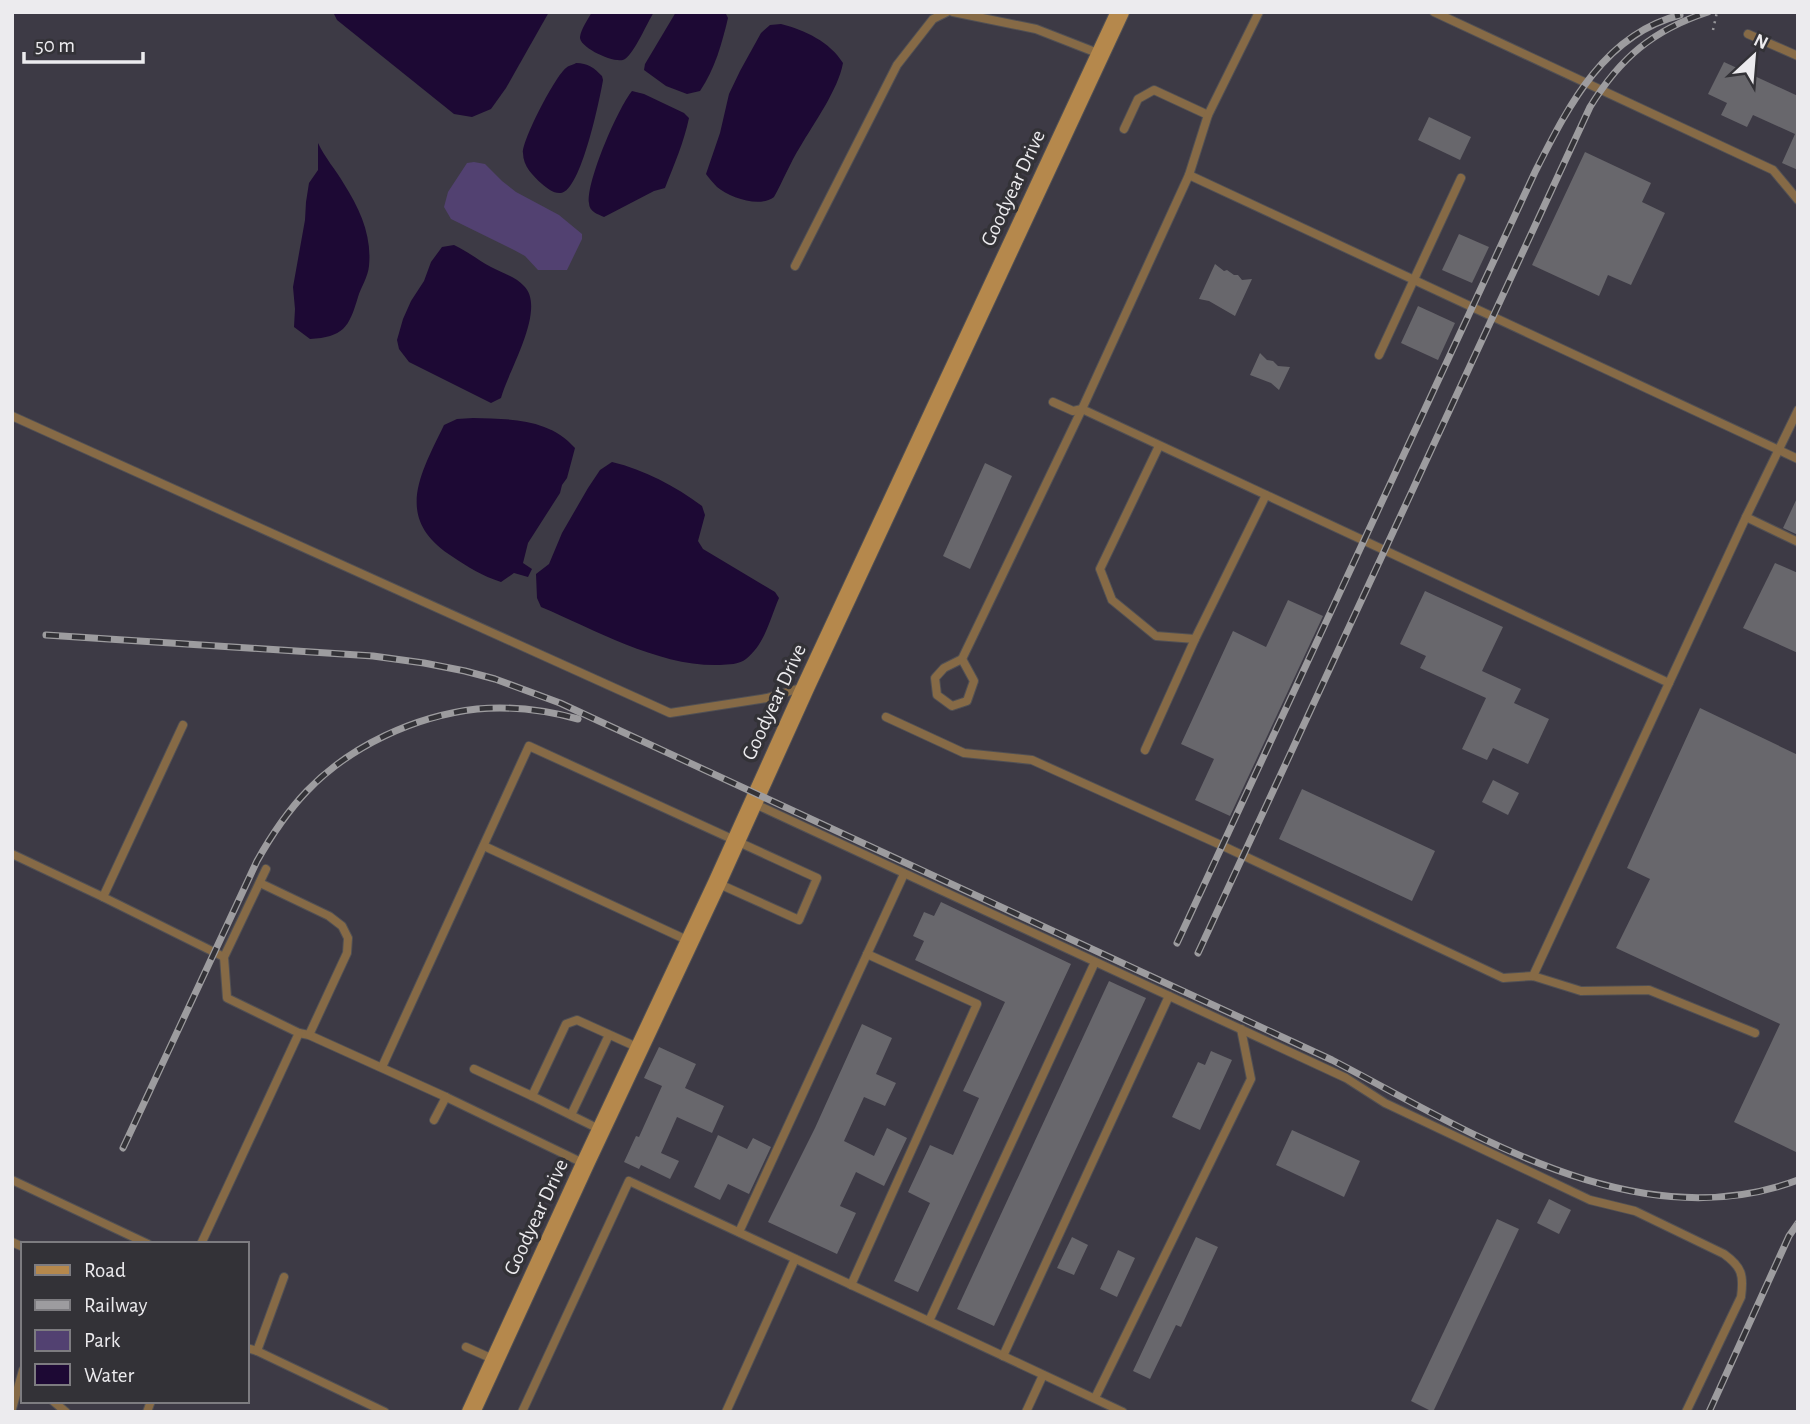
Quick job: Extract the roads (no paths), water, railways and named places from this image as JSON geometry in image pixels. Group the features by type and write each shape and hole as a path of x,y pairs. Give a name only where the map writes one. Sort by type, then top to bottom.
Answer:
{"street":[{"name":"Goodyear Drive","path":"471,1412 1120,12"}],"lane":[{"path":"795,266 897,65 933,19 947,12"},
{"path":"953,12 1036,29 1100,54"},
{"path":"962,659 974,681 967,701 952,706 937,695 935,678 944,668 962,659 1082,409 1189,175 1208,115 1259,12"},
{"path":"1434,12 1773,170 1798,200"},
{"path":"1748,34 1798,56"},
{"path":"1124,129 1138,99 1154,90 1208,115"},
{"path":"1189,175 1798,460"},
{"path":"1379,355 1461,178"},
{"path":"1053,402 1073,411 1082,409 1668,683"},
{"path":"1533,976 1798,410"},
{"path":"12,416 670,713 767,698 806,686"},
{"path":"1159,446 1100,569 1112,600 1156,636 1195,639"},
{"path":"1145,750 1195,639 1266,495"},
{"path":"1746,517 1798,542"},
{"path":"887,717 964,752 1032,760 1223,846 1503,978 1533,976 1581,991 1648,990 1755,1033"},
{"path":"103,897 183,725"},
{"path":"382,1068 529,746 817,878 799,920 717,883"},
{"path":"752,803 1346,1078 1385,1102 1590,1200 1635,1211 1724,1254 1735,1262 1742,1273 1741,1297 1686,1412"},
{"path":"484,846 689,941"},
{"path":"12,854 224,957"},
{"path":"266,869 224,957 227,998 299,1033 309,1035 446,1097 585,1164"},
{"path":"738,1232 904,874"},
{"path":"260,883 329,916 342,926 348,938 346,953 309,1035"},
{"path":"851,1285 977,1004 867,954"},
{"path":"929,1321 1095,961"},
{"path":"1003,1356 1169,996"},
{"path":"532,1097 566,1024 576,1020 639,1048"},
{"path":"1095,1398 1251,1079 1241,1029"},
{"path":"202,1242 299,1033"},
{"path":"571,1115 609,1035"},
{"path":"474,1069 601,1130"},
{"path":"434,1120 446,1097"},
{"path":"12,1180 144,1242"},
{"path":"522,1412 629,1181 1123,1412"},
{"path":"726,1412 795,1259"},
{"path":"257,1351 284,1278"},
{"path":"466,1347 495,1360"},
{"path":"248,1348 385,1412"},
{"path":"12,1409 20,1373"},
{"path":"1026,1412 1043,1375"}],"water":[{"path":"333,12 549,12 491,109 472,117 454,114 337,20"},
{"path":"592,12 654,12 633,50 625,59 614,60 585,46 581,41 582,31"},
{"path":"676,12 725,12 728,18 710,74 700,91 687,94 666,86 644,70"},
{"path":"781,24 816,38 831,49 843,63 831,95 796,153 774,197 753,202 723,191 706,174 720,133 729,94 740,71 761,33 770,25"},
{"path":"576,63 590,66 603,80 594,123 576,177 568,188 558,193 548,189 532,174 523,153 528,135 548,95 561,73"},
{"path":"632,91 644,94 689,118 682,145 665,188 604,217 590,209 592,179 619,113"},
{"path":"318,143 360,213 369,244 369,266 348,323 330,336 310,339 294,327 293,287 309,183 318,170"},
{"path":"454,245 517,280 530,296 529,324 524,340 501,398 491,403 409,362 399,349 397,340 403,319 431,262 442,247"},
{"path":"457,419 528,422 553,431 575,448 560,493 528,543 523,563 532,569 528,577 514,573 501,582 470,568 434,542 423,527 417,512 420,479 444,425"},
{"path":"612,462 659,480 702,506 705,515 698,541 703,549 775,592 779,598 766,631 753,653 746,659 720,665 674,660 628,645 541,607 537,598 536,574 549,564 562,533 600,470"}],"railway":[{"path":"1198,953 1590,107 1613,74 1640,48 1654,37 1708,12"},
{"path":"1177,943 1535,172 1561,123 1575,99 1609,56 1653,25 1680,15"},
{"path":"46,635 373,656 424,663 495,679 560,703 1332,1060 1498,1146 1556,1170 1616,1188 1676,1197 1737,1195 1798,1180"},
{"path":"123,1148 257,861 286,816 307,791 343,760 363,747 430,718 477,709 515,708 578,719"},
{"path":"1709,1412 1789,1236 1798,1223"}]}
